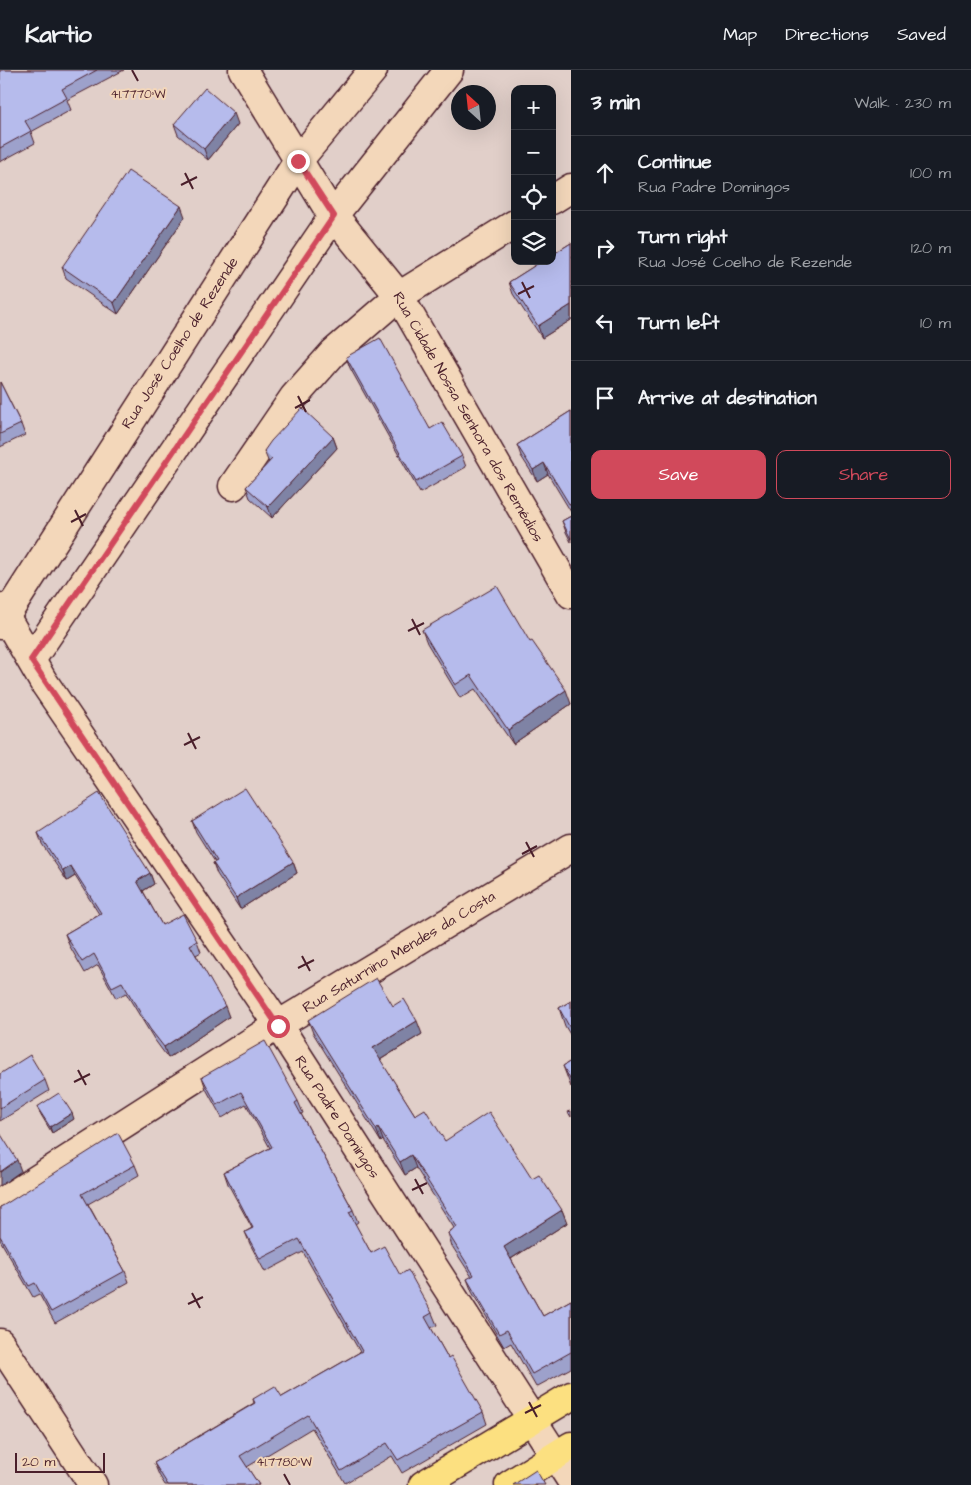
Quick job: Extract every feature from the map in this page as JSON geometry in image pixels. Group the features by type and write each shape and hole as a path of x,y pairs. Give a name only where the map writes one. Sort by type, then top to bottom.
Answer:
{"main road":[{"path":"423,1485 571,1396"},
{"path":"509,1485 564,1451"}],"street":[{"name":"Rua Cidade Nossa Senhora dos Remédios","path":"243,70 334,216 399,296 571,594"},
{"name":"Rua José Coelho de Rezende","path":"2,616 298,161 372,70"},
{"path":"31,660 334,216 449,70"},
{"path":"556,197 571,188"},
{"path":"233,486 294,396 315,372 399,296 511,226"},
{"name":"Rua Padre Domingos","path":"2,616 278,1026 532,1420 564,1451 571,1480"},
{"name":"Rua Saturnino Mendes da Costa","path":"0,1203 278,1026 571,848"},
{"path":"0,1343 92,1485"}],"building":[{"path":"0,70 97,70 62,89 67,98 25,121 31,131 0,148"},
{"path":"205,88 234,113 204,149 174,124"},
{"path":"128,171 181,206 114,303 62,267"},
{"path":"571,243 571,305 538,326 509,282 536,265 556,265 556,252"},
{"path":"380,338 430,429 442,422 462,456 416,482 346,357"},
{"path":"0,382 21,424 0,434"},
{"path":"302,408 333,437 268,507 246,487 272,459 264,451 271,441"},
{"path":"571,411 571,507 544,463 533,470 517,445"},
{"path":"571,516 571,539 562,521"},
{"path":"497,586 530,642 532,641 566,690 508,730 471,675 455,685 422,630"},
{"path":"245,788 293,862 236,898 213,863 217,861 192,821"},
{"path":"99,793 150,873 137,881 162,925 183,914 197,941 190,945 225,1006 164,1047 150,1029 122,982 112,987 94,954 82,962 65,934 101,913 71,866 63,871 38,833"},
{"path":"376,978 393,1006 404,999 417,1021 373,1048 415,1115 425,1109 445,1141 489,1112 532,1179 539,1175 562,1210 504,1247 543,1316 571,1300 571,1352 532,1374 507,1330 499,1334 467,1279 474,1275 448,1233 457,1227 411,1155 400,1162 378,1127 376,1129 308,1020"},
{"path":"571,1001 571,1030 559,1008"},
{"path":"265,1041 298,1101 295,1103 353,1210 349,1212 371,1253 384,1246 400,1275 408,1270 432,1313 425,1317 448,1358 451,1356 483,1412 398,1460 387,1443 341,1471 308,1415 240,1456 259,1485 168,1485 154,1463 255,1403 253,1399 275,1386 282,1397 362,1351 299,1239 260,1259 245,1232 253,1228 224,1172 272,1147 241,1092 217,1105 202,1077"},
{"path":"30,1055 45,1080 0,1108 0,1074"},
{"path":"571,1061 571,1081 563,1066"},
{"path":"59,1093 72,1113 50,1127 37,1107"},
{"path":"0,1133 17,1160 0,1172"},
{"path":"118,1133 135,1165 82,1194 125,1271 51,1312 35,1283 29,1286 0,1236 0,1207"},
{"path":"536,1470 545,1485 513,1485"}],"route":[{"path":"278,1026 43,681 31,660 334,216 298,161"}]}
